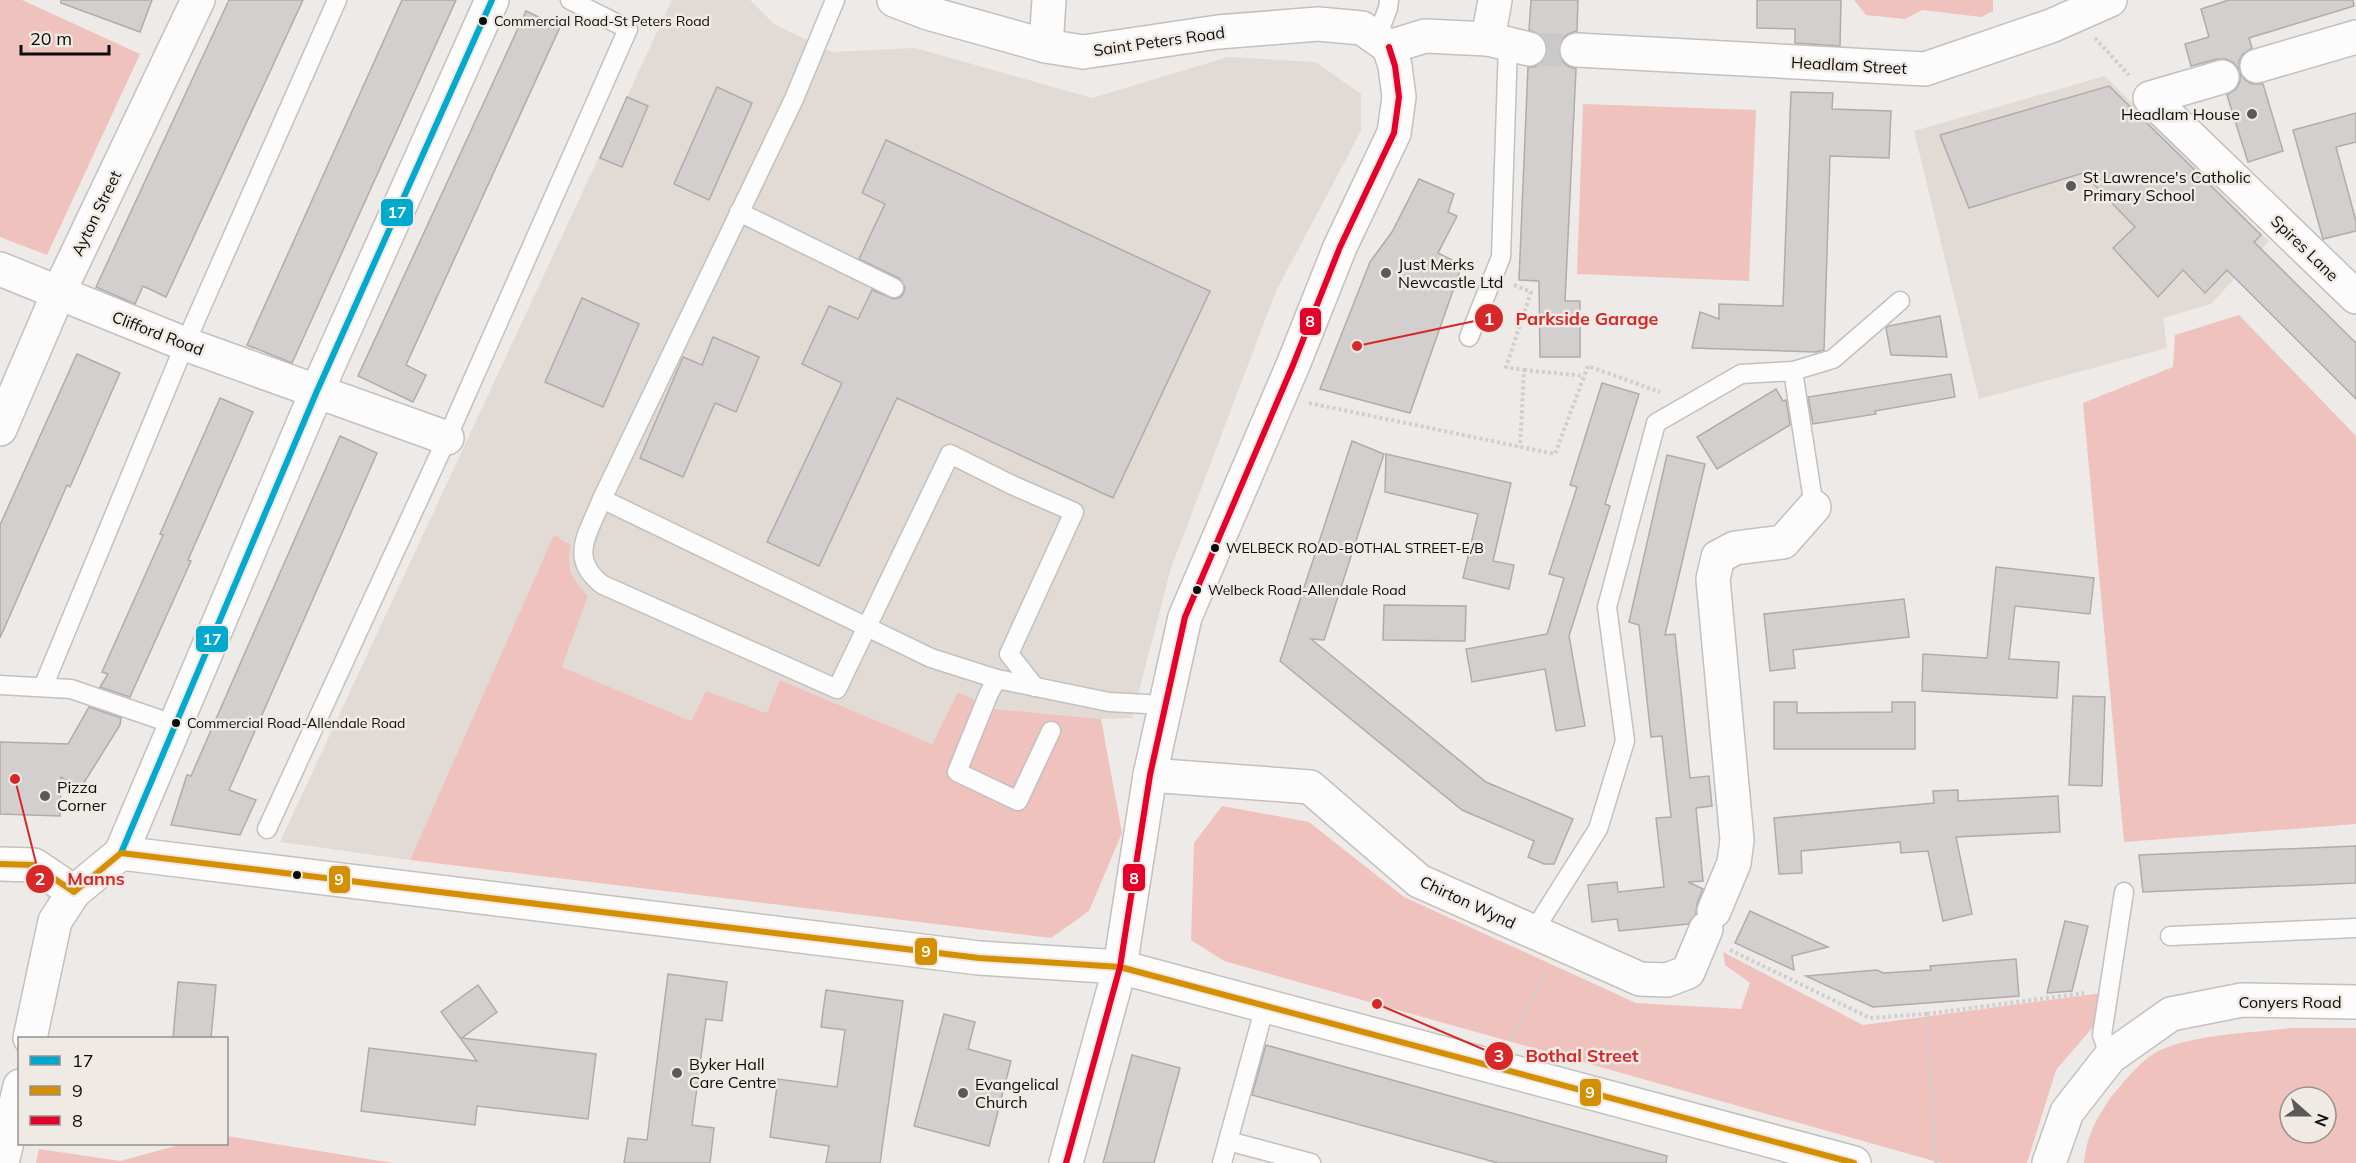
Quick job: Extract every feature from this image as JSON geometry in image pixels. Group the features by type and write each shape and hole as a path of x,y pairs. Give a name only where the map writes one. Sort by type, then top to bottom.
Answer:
{"street":[{"name":"Ayton Street","path":"0,429 58,294 198,0"},
{"path":"30,1037 56,921 74,892 121,853 317,391 492,0"},
{"name":"Saint Peters Road","path":"894,0 927,13 1046,46 1083,52 1218,32 1318,24 1362,28 1383,42"},
{"path":"1046,46 1049,0"},
{"path":"1065,1163 1120,967 1150,775 1185,616 1279,397 1340,247 1394,133 1400,97 1395,66 1383,42 1425,36 1509,44 1495,0"},
{"name":"Headlam Street","path":"1577,50 1925,69 2051,26 2110,0"},
{"path":"2257,66 2356,37"},
{"path":"2150,98 2222,77"},
{"name":"Spires Lane","path":"2150,98 2356,297"},
{"name":"Clifford Road","path":"0,269 185,344 447,438"},
{"name":"Chirton Wynd","path":"1150,775 1310,788 1419,881 1640,979 1667,980 1688,972 1734,864 1737,840 1713,579 1718,557 1735,548 1783,542 1814,507"},
{"path":"121,853 979,958 1120,967 1497,1068 1815,1158 1854,1163"},
{"path":"0,864 34,865 74,892"},
{"name":"Conyers Road","path":"2049,1163 2067,1112 2110,1056 2171,1014 2242,1000 2356,1002"},
{"path":"2,1163 18,1095"}],"lane":[{"path":"43,687 185,344 337,0"},
{"path":"267,829 447,438 628,29 570,0"},
{"path":"835,0 794,99 602,499 582,549 584,563 589,574 603,585 837,689 865,626 950,453 1012,485 1074,512 1009,654 1035,687"},
{"path":"1383,42 1389,0"},
{"path":"1469,336 1501,257 1509,44"},
{"path":"739,212 894,288"},
{"path":"1546,938 1598,830 1625,741 1606,607 1656,423 1741,374 1793,371 1833,359 1900,301"},
{"path":"1793,371 1814,507"},
{"path":"602,499 931,658 997,679 1109,702 1165,705"},
{"path":"997,679 988,693 957,772 1018,801 1051,731"},
{"path":"0,685 71,689 174,724"},
{"path":"2110,1056 2102,1035 2124,892"},
{"path":"2170,936 2356,928"},
{"path":"1222,1163 1265,1005"},
{"path":"1228,1141 1311,1163"}],"path":[{"path":"2075,16 2150,98"},
{"path":"1494,276 1531,292 1506,367 1584,376"},
{"path":"1279,397 1555,454 1588,366 1691,403"},
{"path":"1520,447 1524,370"},
{"path":"1708,926 1870,1018 1927,1014 2109,990"},
{"path":"1497,1068 1546,938"},
{"path":"1927,1014 1936,1163"}],"shaded area":[{"path":"0,0 22,0 140,54 47,255 0,237"},
{"path":"672,0 750,0 774,24 832,52 915,48 1092,98 1228,57 1316,62 1361,94 1361,131 1276,291 1171,568 1132,718 1101,719 995,709 958,692 932,744 780,680 767,713 706,691 691,721 562,667 588,596 573,579 567,563 571,545 452,767 410,860 280,842"},
{"path":"1854,0 1993,0 1993,11 1981,17 1922,10 1905,19 1866,15"},
{"name":"St Lawrence's Catholic Primary School","path":"2105,76 2269,241 2211,304 2163,318 2167,348 1979,399 1914,131"},
{"path":"1583,104 1756,110 1749,281 1577,274"},
{"path":"2239,315 2356,436 2356,824 2124,842 2083,403 2173,367 2175,335"},
{"path":"554,535 571,545 569,561 571,573 588,596 562,667 691,721 706,691 767,713 780,680 932,744 958,692 995,709 1101,719 1122,833 1089,911 1051,938 410,860"},
{"path":"1222,806 1309,822 1404,897 1636,1003 1741,1009 1750,983 1725,965 1723,952 1863,1025 2102,993 2093,1027 2056,1070 2027,1163 1941,1163 1224,961 1191,940 1194,843"},
{"path":"2292,1028 2356,1028 2356,1163 2084,1163 2089,1138 2095,1123 2113,1095 2142,1063 2167,1047 2202,1038"},
{"path":"228,1136 393,1163 36,1163 39,1149 120,1161 179,1145 228,1145"}],"building":[{"path":"61,0 152,0 140,32 61,3"},
{"path":"229,0 303,0 166,297 143,286 135,304 96,287"},
{"path":"402,0 456,0 292,363 247,345"},
{"path":"1531,0 1578,0 1577,31 1562,39 1558,50 1566,65 1576,69 1565,301 1580,301 1580,357 1540,357 1539,281 1519,280 1528,67 1535,67 1542,62 1547,53 1547,44 1542,36 1529,30"},
{"path":"1757,0 1841,0 1840,46 1795,43 1795,29 1757,28"},
{"path":"2229,0 2353,0 2354,6 2249,38 2252,48 2243,54 2239,61 2239,70 2234,63 2226,59 2191,66 2185,44 2209,37 2201,9"},
{"path":"526,11 560,27 406,365 426,375 413,402 358,376"},
{"path":"2240,73 2252,84 2263,84 2283,151 2248,162 2227,95 2236,89 2240,82"},
{"path":"2109,86 2261,235 2254,242 2356,343 2356,399 2227,270 2205,293 2183,270 2158,297 2113,248 2135,227 2083,173 1969,208 1940,135"},
{"path":"717,87 752,103 709,200 674,184"},
{"path":"1791,92 1833,93 1832,109 1891,111 1889,158 1830,156 1824,350 1816,352 1692,348 1700,312 1719,319 1719,304 1783,306"},
{"path":"627,97 648,106 622,167 600,158"},
{"path":"2356,113 2356,142 2336,147 2356,221 2356,231 2323,239 2293,130"},
{"path":"886,140 1210,291 1113,498 897,398 819,566 767,542 842,383 802,364 829,306 858,319 872,290 894,299 901,297 904,292 905,287 899,278 859,259 885,204 862,193"},
{"path":"1419,179 1454,194 1448,212 1457,216 1438,253 1462,265 1410,413 1320,389 1370,262 1392,232"},
{"path":"582,298 639,324 603,407 545,382"},
{"path":"1940,316 1947,357 1891,355 1886,328"},
{"path":"713,337 759,357 736,412 715,403 683,477 640,458 683,357 702,365"},
{"path":"77,354 120,373 70,487 67,485 0,638 0,525"},
{"path":"1951,374 1955,397 1875,411 1876,414 1813,424 1808,397"},
{"path":"1602,383 1639,394 1605,504 1610,506 1569,636 1585,726 1556,731 1545,669 1472,682 1466,649 1547,634 1564,578 1549,574 1577,487 1570,485"},
{"path":"1776,389 1783,401 1786,400 1790,425 1717,469 1697,437"},
{"path":"220,398 253,412 188,560 191,561 130,697 100,687 108,674 102,672 163,535 160,534"},
{"path":"340,436 377,453 229,790 256,800 240,835 171,825 187,775 191,776"},
{"path":"1352,441 1384,454 1324,640 1311,639 1486,782 1573,819 1554,864 1544,864 1528,857 1534,841 1462,810 1280,661"},
{"path":"1386,454 1511,483 1493,561 1514,565 1509,589 1463,578 1478,514 1385,492"},
{"path":"1667,455 1705,464 1665,635 1675,634 1690,778 1709,776 1712,806 1696,808 1703,881 1688,882 1703,889 1696,914 1688,924 1619,931 1617,919 1592,922 1588,885 1617,882 1618,892 1664,887 1656,818 1671,817 1662,736 1651,737 1639,625 1629,622"},
{"path":"1996,567 2094,578 2090,614 2015,606 2009,659 2059,662 2057,698 1922,691 1923,654 1987,658"},
{"path":"1904,599 1909,637 1793,650 1795,668 1770,671 1764,614"},
{"path":"1384,605 1466,606 1465,641 1383,640"},
{"path":"2073,696 2105,697 2102,786 2069,785"},
{"path":"1774,702 1797,702 1797,713 1892,712 1892,702 1915,702 1915,749 1774,749"},
{"path":"89,707 121,718 120,725 80,789 61,777 60,816 0,814 0,742 68,744"},
{"path":"1958,790 1958,801 2058,796 2060,832 1956,837 1972,914 1943,921 1928,851 1901,853 1900,842 1801,851 1802,873 1779,874 1774,818 1934,803 1933,791"},
{"path":"2356,846 2356,883 2143,892 2139,855"},
{"path":"1750,911 1828,947 1792,956 1794,970 1735,943"},
{"path":"2065,921 2088,926 2072,991 2047,993"},
{"path":"2016,959 2019,996 1873,1007 1806,976 1877,970 1883,973 1931,970 1930,966"},
{"name":"Byker Hall Care Centre","path":"668,974 727,982 722,1021 706,1019 692,1125 714,1128 710,1163 624,1163 628,1138 647,1140"},
{"path":"178,982 216,985 211,1037 173,1037"},
{"path":"478,985 497,1012 462,1038 596,1054 588,1119 477,1106 475,1125 361,1111 369,1048 477,1061 441,1012"},
{"path":"826,990 903,1001 880,1163 826,1163 829,1146 770,1137 778,1079 837,1087 845,1030 821,1027"},
{"name":"Evangelical Church","path":"944,1014 975,1022 968,1049 1011,1061 989,1146 914,1126"},
{"path":"1266,1045 1667,1156 1666,1163 1498,1163 1252,1095"},
{"path":"1132,1055 1180,1068 1154,1163 1103,1163"}],"tunnel":[{"path":"1529,49 1577,50"}],"transit line":[{"name":"17","path":"121,853 317,391 492,0"},
{"name":"8","path":"1066,1163 1120,967 1150,775 1185,617 1293,365 1340,247 1394,133 1399,97 1395,66 1389,47"},
{"name":"9","path":"0,864 34,865 74,892 121,853 979,958 1120,967 1854,1163"}],"place":[{"name":"Commercial Road-St Peters Road","path":"483,21"},
{"name":"Headlam House","path":"2252,114"},
{"name":"St Lawrence's Catholic Primary School","path":"2071,186"},
{"name":"Just Merks Newcastle Ltd","path":"1386,273"},
{"name":"Parkside Garage","path":"1357,346"},
{"name":"WELBECK ROAD-BOTHAL STREET-E/B","path":"1215,548"},
{"name":"Welbeck Road-Allendale Road","path":"1197,590"},
{"name":"Commercial Road-Allendale Road","path":"176,723"},
{"name":"Manns","path":"15,779"},
{"name":"Pizza Corner","path":"45,796"},
{"name":"Bothal Street","path":"1377,1004"},
{"name":"Byker Hall Care Centre","path":"677,1073"},
{"name":"Evangelical Church","path":"963,1093"}]}
